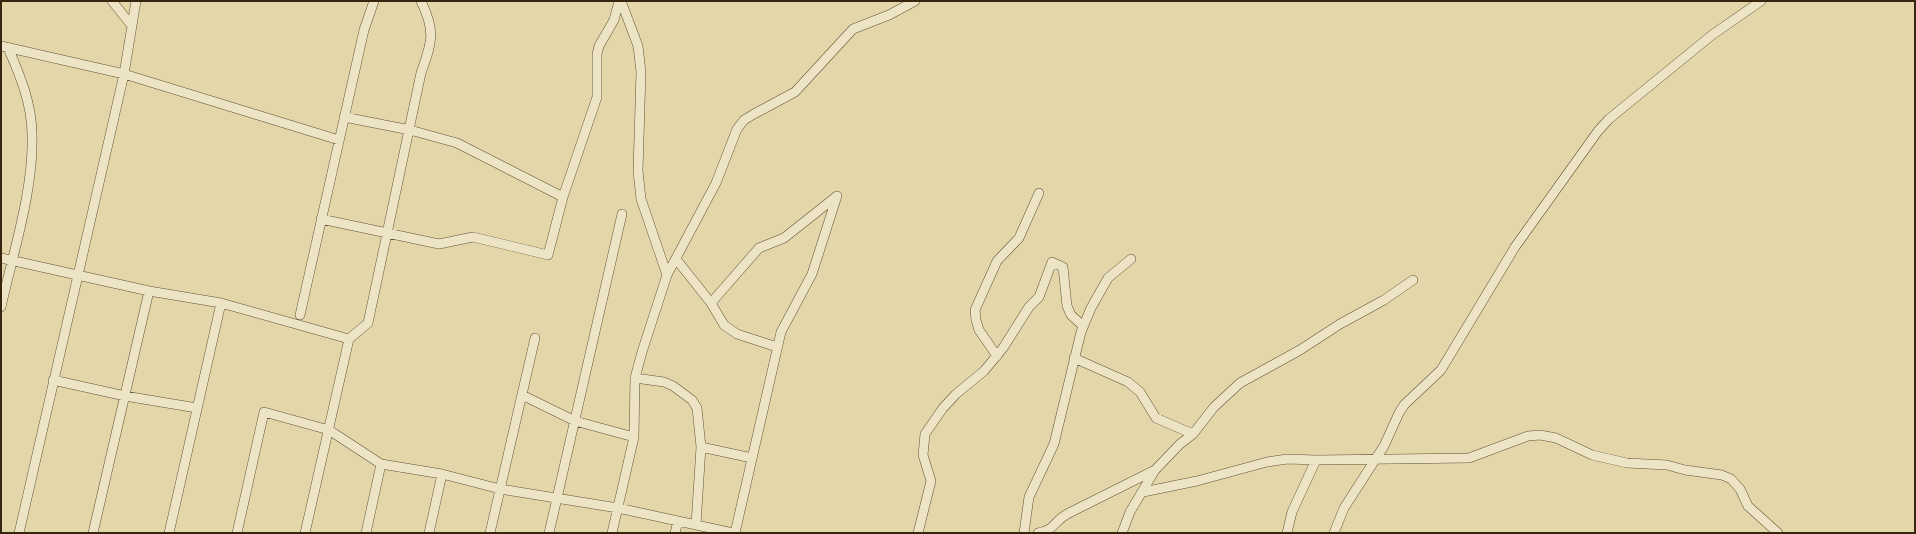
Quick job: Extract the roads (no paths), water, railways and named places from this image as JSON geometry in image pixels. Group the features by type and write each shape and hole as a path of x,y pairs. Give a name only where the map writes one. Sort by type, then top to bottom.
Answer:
{"street":[{"path":"112,1 132,26"},
{"path":"19,533 77,274 124,74 136,1"},
{"path":"300,315 364,30 374,1"},
{"path":"305,533 349,339 368,323 421,73 430,48 431,25 421,1"},
{"path":"322,219 439,244 472,237 548,255 563,197 597,97 596,54 614,20 620,1"},
{"path":"620,1 638,46 641,72 638,171 641,199 667,275"},
{"path":"612,533 634,437 636,378 642,352 667,275 698,214 714,189 737,128 744,120 795,92 853,29 889,15 914,1"},
{"path":"1334,533 1344,508 1384,446 1404,405 1442,370 1516,247 1598,131 1609,119 1712,35 1761,1"},
{"path":"4,47 124,74 339,140"},
{"path":"1,307 31,175 32,134 30,113 20,76 4,47"},
{"path":"344,117 410,130 457,143 563,197"},
{"path":"997,356 979,330 975,310 997,261 1019,238 1039,193"},
{"path":"237,533 264,412 329,430 381,464 442,474 500,489 618,508 734,533 781,332 812,274 837,196 784,238 759,248 711,303"},
{"path":"549,533 622,214"},
{"path":"1,258 149,291 221,303 349,339"},
{"path":"676,259 711,303 724,325 737,334 777,347"},
{"path":"1024,533 1029,497 1054,444 1083,326 1091,308 1108,278 1131,259"},
{"path":"918,533 931,481 923,455 925,434 943,408 956,394 979,376 997,356 1029,308 1040,297 1049,265 1052,262 1063,267 1067,306 1071,315 1083,326"},
{"path":"1122,533 1130,512 1155,470 1180,444 1193,434 1214,407 1240,383 1300,350 1340,324 1384,300 1413,280"},
{"path":"94,533 149,291"},
{"path":"169,533 221,303"},
{"path":"490,533 535,338"},
{"path":"1074,358 1128,382 1140,392 1156,418 1193,434"},
{"path":"636,378 664,382 673,386 692,400 697,408 701,447 696,524"},
{"path":"53,380 125,396 197,408"},
{"path":"522,395 575,421 634,437"},
{"path":"1143,492 1198,482 1267,462 1287,459 1469,458 1528,436 1540,435 1556,438 1592,455 1627,463 1667,465 1685,470 1722,475 1731,480 1740,489 1748,506 1778,533"},
{"path":"701,447 752,458"},
{"path":"1287,533 1292,512 1316,460"},
{"path":"366,533 381,464"},
{"path":"1038,533 1052,529 1060,517 1155,470"},
{"path":"429,533 442,474"},
{"path":"675,533 678,522"}]}
